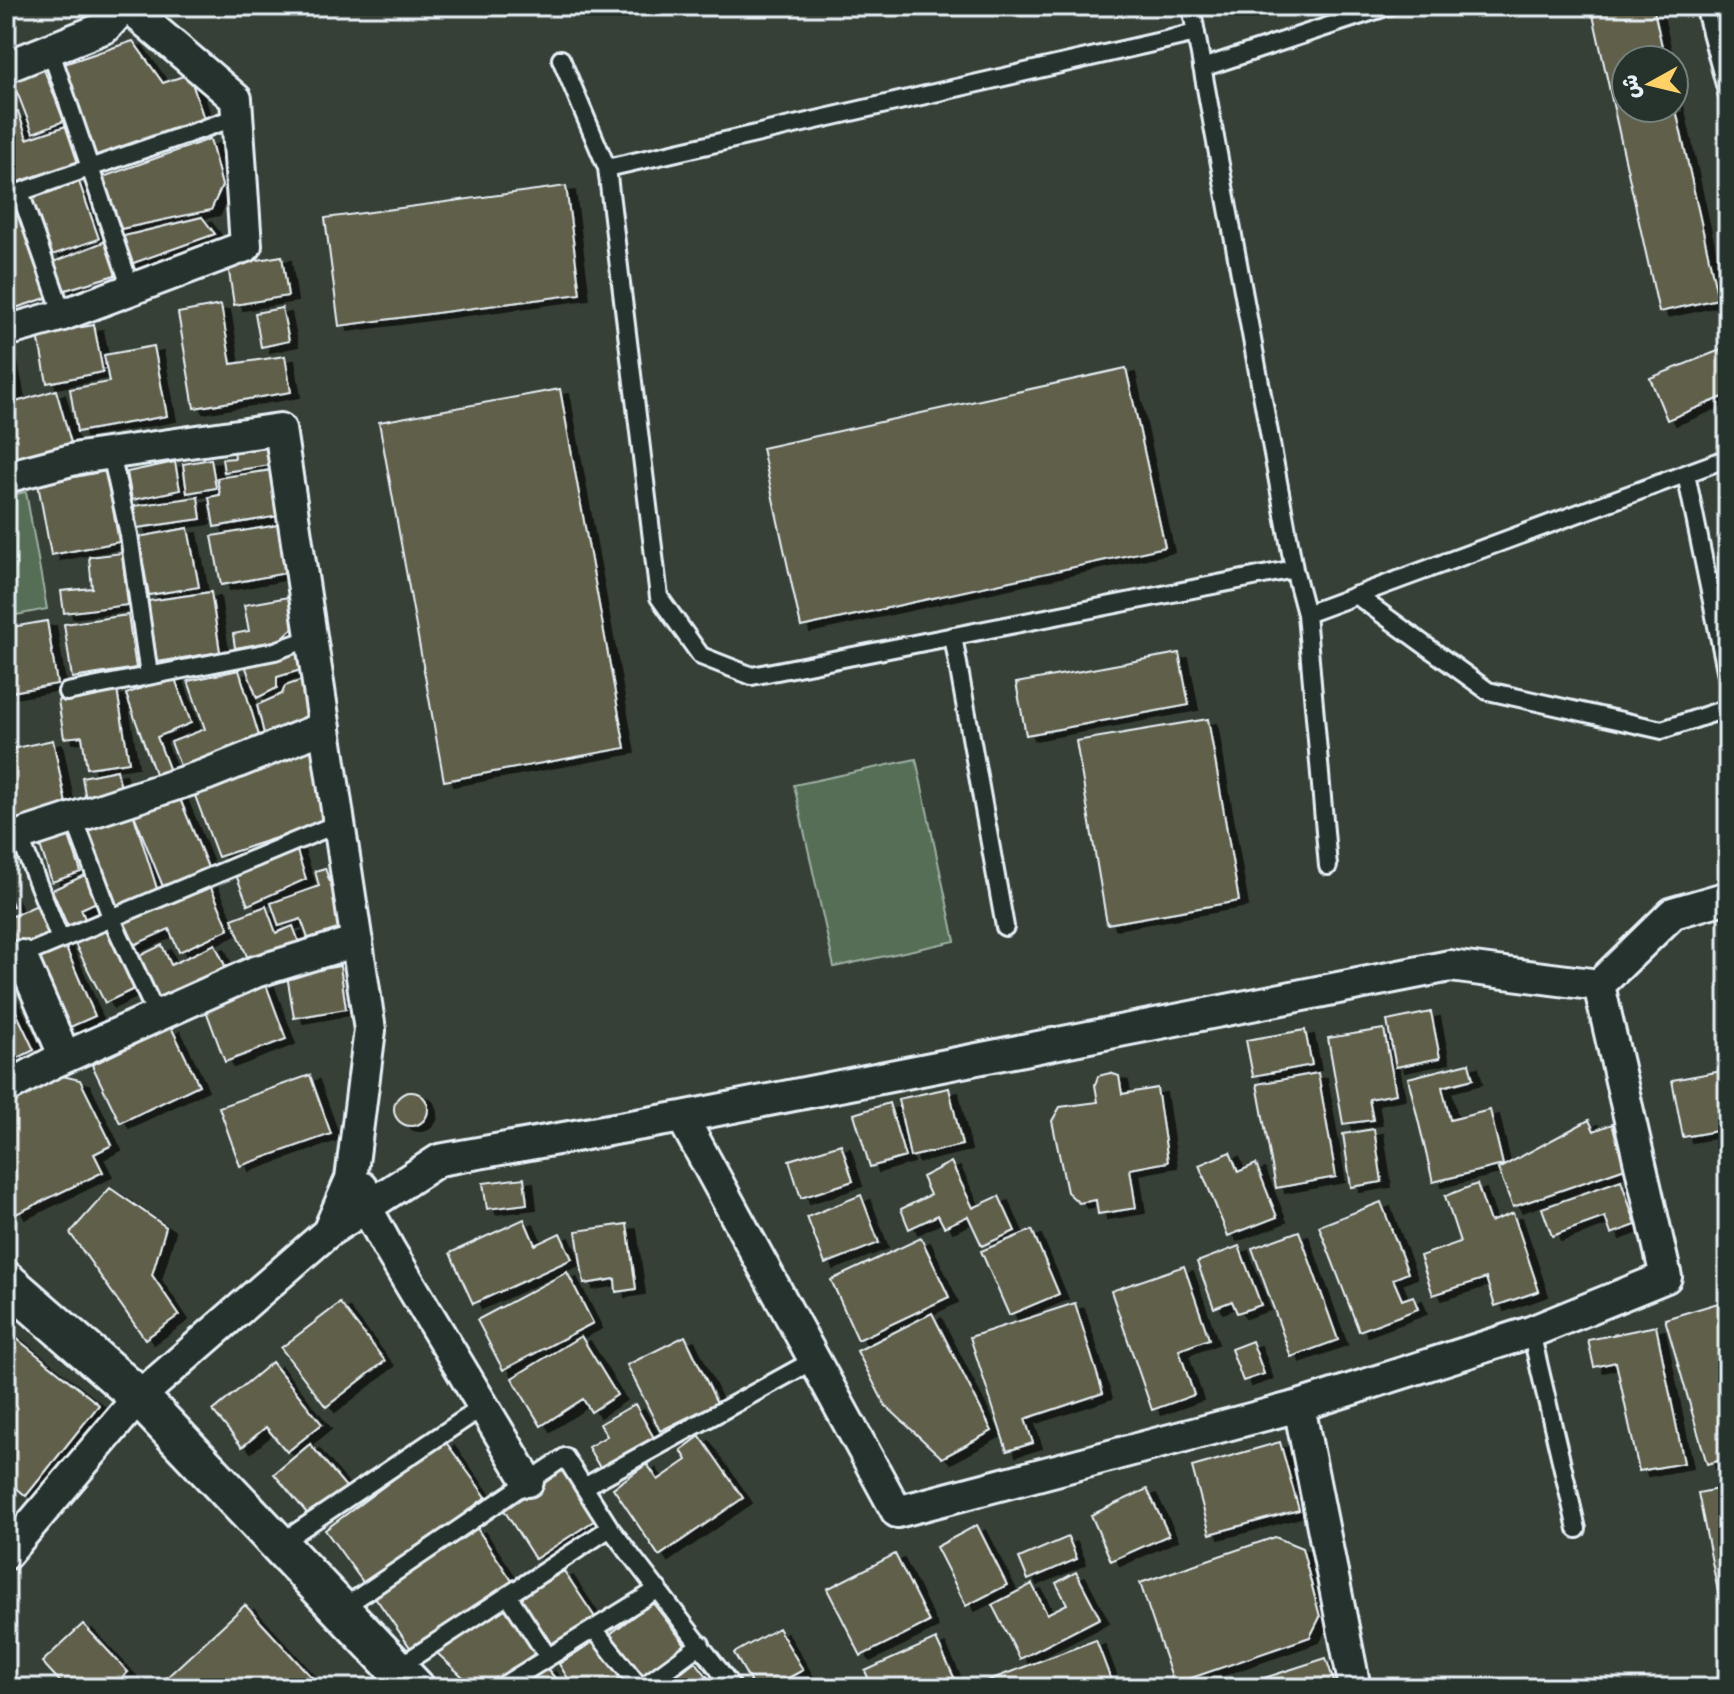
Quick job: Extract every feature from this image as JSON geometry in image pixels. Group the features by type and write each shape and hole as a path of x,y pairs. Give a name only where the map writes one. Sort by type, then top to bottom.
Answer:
{"street":[{"path":"6,67 106,27 126,6 236,99 246,246 63,315 6,331"},
{"path":"6,477 111,454 280,429 370,1030 351,1179 328,1232"},
{"path":"12,838 205,775 325,727"},
{"path":"1599,985 1673,913 1728,897"},
{"path":"6,1088 65,1057 255,972 357,941"},
{"path":"14,959 65,1057"},
{"path":"6,1554 139,1397 328,1232 439,1160 682,1117 1450,966 1599,985"},
{"path":"682,1117 897,1512 1299,1406 1531,1332 1666,1277 1599,985"},
{"path":"354,1150 366,1207 528,1481"},
{"path":"6,1281 139,1397 406,1678"},
{"path":"1299,1406 1355,1688"}],"lane":[{"path":"1191,6 1294,569 1306,614 1328,866"},
{"path":"1202,68 1389,6"},
{"path":"1704,6 1728,96"},
{"path":"607,168 1196,33"},
{"path":"50,49 131,289"},
{"path":"561,59 607,168 659,597 701,656 752,676 1294,569"},
{"path":"63,315 20,192 237,117"},
{"path":"111,454 129,535 149,675"},
{"path":"1306,614 1728,458"},
{"path":"1686,474 1728,680"},
{"path":"1356,595 1488,691 1662,730 1728,708"},
{"path":"953,636 1005,927"},
{"path":"67,692 275,651 311,638"},
{"path":"74,818 111,917 157,1016"},
{"path":"14,959 339,823"},
{"path":"12,838 60,939"},
{"path":"1531,1332 1577,1529"},
{"path":"584,1487 814,1360"},
{"path":"279,1544 484,1406"},
{"path":"341,1609 565,1457 610,1528 733,1688"},
{"path":"406,1678 508,1595 610,1528"},
{"path":"499,1688 658,1589"},
{"path":"508,1595 548,1657"},
{"path":"594,1629 640,1687 701,1644"}],"green space":[{"path":"26,492 47,609 6,617 6,496"},
{"path":"916,759 955,941 834,967 794,785"}],"building":[{"path":"1591,6 1653,6 1661,44 1610,44 1610,92"},
{"path":"133,41 163,83 189,74 205,122 94,158 64,64"},
{"path":"43,67 64,121 33,133 12,79"},
{"path":"18,111 27,139 69,125 82,161 9,187 6,116"},
{"path":"1617,124 1679,124 1718,299 1659,312"},
{"path":"210,139 222,186 211,210 116,230 100,178"},
{"path":"78,179 99,239 52,255 31,196"},
{"path":"566,186 580,294 339,326 325,218"},
{"path":"19,199 49,297 6,311 6,203"},
{"path":"202,217 215,234 125,266 116,238"},
{"path":"106,241 118,274 62,291 51,263"},
{"path":"282,256 288,296 234,305 228,265"},
{"path":"221,305 231,364 285,356 291,392 194,408 178,313"},
{"path":"282,308 289,341 261,347 255,313"},
{"path":"94,325 103,372 47,383 38,335"},
{"path":"154,346 167,416 77,432 70,389 109,382 104,355"},
{"path":"6,347 16,397 6,398"},
{"path":"1728,347 1728,395 1667,420 1650,378"},
{"path":"1126,368 1165,547 801,627 762,448"},
{"path":"560,389 625,748 444,781 379,422"},
{"path":"56,390 71,443 6,461 6,405"},
{"path":"258,438 260,449 269,447 271,465 224,472 222,459 235,458 233,442"},
{"path":"211,459 216,488 187,493 183,464"},
{"path":"175,462 180,490 132,500 127,472"},
{"path":"272,470 279,516 214,527 209,497 220,495 217,478"},
{"path":"106,471 119,542 51,555 38,484"},
{"path":"198,497 201,519 137,528 134,506"},
{"path":"278,525 286,573 221,585 212,536"},
{"path":"188,528 199,587 149,595 138,537"},
{"path":"122,553 128,605 64,613 61,591 92,588 89,557"},
{"path":"211,592 220,652 157,662 148,601"},
{"path":"289,597 294,627 280,640 235,648 233,634 249,631 244,605"},
{"path":"128,615 136,668 72,678 64,624"},
{"path":"47,621 57,684 6,693 6,628"},
{"path":"300,647 304,669 277,677 277,688 257,698 245,665"},
{"path":"1179,653 1189,705 1026,735 1016,683"},
{"path":"239,670 259,736 182,771 171,742 205,729 188,681"},
{"path":"174,676 191,723 157,737 171,774 157,779 126,694"},
{"path":"305,679 310,706 303,721 264,734 257,705 282,694 285,686"},
{"path":"117,690 129,762 87,768 82,736 64,738 58,700"},
{"path":"1208,719 1239,901 1107,924 1076,741"},
{"path":"53,740 67,809 7,822 6,750"},
{"path":"311,746 327,821 218,857 194,793"},
{"path":"117,770 122,793 86,800 82,777"},
{"path":"178,794 209,870 164,889 133,812"},
{"path":"133,813 159,895 123,907 113,906 87,827"},
{"path":"68,833 81,872 52,882 39,842"},
{"path":"295,845 306,879 248,905 234,870"},
{"path":"325,868 346,929 309,941 301,919 279,926 271,903 319,886 315,871"},
{"path":"92,872 103,899 81,909 85,919 68,927 52,890"},
{"path":"209,883 229,929 179,952 169,929 132,946 121,922"},
{"path":"6,888 13,906 6,909"},
{"path":"37,905 50,934 6,952 6,919"},
{"path":"266,906 276,933 293,926 300,945 250,964 232,919"},
{"path":"105,927 136,988 105,1003 74,942"},
{"path":"63,941 95,1016 68,1028 36,953"},
{"path":"215,944 226,968 154,1001 135,958 162,945 171,965"},
{"path":"340,966 346,1009 294,1018 287,975"},
{"path":"265,982 286,1039 225,1062 204,1005"},
{"path":"6,991 34,1050 6,1064"},
{"path":"1431,1012 1440,1058 1396,1067 1387,1021"},
{"path":"171,1027 199,1085 120,1123 92,1065"},
{"path":"1384,1029 1396,1094 1369,1099 1373,1120 1343,1124 1328,1038"},
{"path":"1305,1030 1312,1065 1253,1076 1246,1040"},
{"path":"1469,1063 1473,1079 1442,1087 1450,1120 1490,1110 1503,1165 1433,1182 1408,1078"},
{"path":"1722,1071 1728,1129 1683,1137 1672,1080"},
{"path":"1110,1073 1119,1076 1122,1094 1157,1088 1168,1162 1130,1169 1136,1208 1098,1214 1096,1200 1079,1203 1067,1192 1052,1121 1060,1107 1098,1102 1095,1085 1098,1076"},
{"path":"1318,1073 1336,1177 1276,1188 1257,1084"},
{"path":"58,1075 80,1080 112,1145 94,1154 103,1172 16,1214 6,1194 6,1100"},
{"path":"310,1075 331,1134 240,1166 219,1107"},
{"path":"949,1088 962,1145 910,1157 898,1099"},
{"path":"411,1092 423,1097 428,1109 423,1121 411,1126 399,1121 394,1109 399,1097"},
{"path":"889,1103 905,1157 870,1167 854,1114"},
{"path":"1589,1120 1594,1131 1612,1124 1625,1168 1513,1207 1498,1169"},
{"path":"1374,1129 1382,1182 1351,1187 1343,1134"},
{"path":"841,1144 853,1181 801,1198 789,1160"},
{"path":"1230,1152 1238,1172 1256,1164 1277,1217 1228,1236 1199,1165"},
{"path":"951,1162 973,1208 999,1196 1015,1231 982,1246 968,1216 944,1227 938,1215 909,1229 901,1209 930,1195 922,1177"},
{"path":"524,1178 527,1204 487,1209 483,1183"},
{"path":"1621,1180 1636,1225 1611,1234 1605,1217 1552,1236 1542,1208"},
{"path":"1477,1184 1490,1222 1513,1213 1539,1291 1495,1306 1486,1278 1433,1295 1420,1256 1460,1242 1445,1196"},
{"path":"110,1188 166,1227 152,1275 179,1315 145,1339 70,1233"},
{"path":"861,1195 879,1243 825,1264 807,1217"},
{"path":"1381,1202 1408,1273 1393,1279 1402,1300 1413,1296 1418,1309 1359,1331 1319,1226"},
{"path":"524,1219 535,1245 560,1233 572,1259 473,1304 450,1253"},
{"path":"627,1224 636,1289 616,1292 615,1279 584,1284 576,1231"},
{"path":"1032,1230 1059,1294 1009,1315 981,1251"},
{"path":"1299,1231 1338,1340 1291,1357 1252,1248"},
{"path":"921,1238 949,1297 858,1340 831,1280"},
{"path":"1239,1246 1261,1305 1237,1313 1232,1301 1214,1308 1197,1262"},
{"path":"1184,1266 1209,1339 1179,1350 1194,1395 1152,1410 1111,1291"},
{"path":"567,1272 593,1323 503,1370 477,1320"},
{"path":"1728,1300 1728,1458 1707,1464 1665,1319"},
{"path":"340,1303 385,1361 326,1407 281,1348"},
{"path":"1075,1303 1103,1393 1025,1419 1033,1443 1007,1451 970,1337"},
{"path":"932,1313 992,1431 942,1458 885,1405 857,1351"},
{"path":"1656,1326 1684,1463 1639,1471 1616,1362 1594,1367 1588,1340"},
{"path":"6,1330 99,1405 26,1496 6,1479"},
{"path":"581,1336 617,1395 591,1412 583,1399 541,1426 512,1378"},
{"path":"685,1336 717,1403 660,1431 627,1365"},
{"path":"1252,1341 1264,1374 1243,1381 1231,1349"},
{"path":"272,1362 322,1424 287,1452 266,1427 242,1447 213,1411"},
{"path":"635,1404 654,1438 600,1468 588,1447 607,1436 600,1424"},
{"path":"700,1436 743,1498 659,1556 613,1488 647,1464 658,1480 687,1460 681,1450"},
{"path":"445,1441 486,1497 366,1586 325,1530"},
{"path":"1280,1442 1299,1510 1210,1534 1192,1467"},
{"path":"310,1444 347,1488 311,1518 274,1474"},
{"path":"562,1468 595,1520 535,1559 502,1507"},
{"path":"1728,1487 1728,1641 1698,1493"},
{"path":"1147,1489 1169,1535 1111,1561 1091,1515"},
{"path":"977,1525 1007,1585 966,1606 936,1547"},
{"path":"476,1527 512,1581 412,1650 375,1597"},
{"path":"1068,1537 1077,1559 1028,1580 1019,1558"},
{"path":"1275,1537 1302,1548 1320,1617 1310,1637 1174,1684 1140,1583"},
{"path":"895,1554 929,1622 861,1656 827,1589"},
{"path":"564,1571 596,1619 550,1648 519,1599"},
{"path":"1076,1572 1100,1618 1020,1659 992,1605 1032,1584 1047,1614 1067,1604 1056,1583"},
{"path":"652,1602 687,1647 643,1680 609,1635"},
{"path":"245,1605 313,1679 303,1688 173,1688 165,1679"},
{"path":"505,1607 538,1651 486,1688 475,1688 437,1653"},
{"path":"83,1624 128,1672 112,1688 66,1688 42,1662"},
{"path":"778,1628 803,1670 770,1688 754,1688 734,1653"},
{"path":"936,1639 959,1688 873,1688 865,1671"},
{"path":"596,1640 627,1688 574,1688 559,1664"},
{"path":"1096,1640 1114,1688 968,1688"},
{"path":"1326,1658 1336,1688 1254,1688 1252,1682"},
{"path":"695,1661 716,1688 661,1688"},
{"path":"546,1667 563,1688 519,1688"}]}
